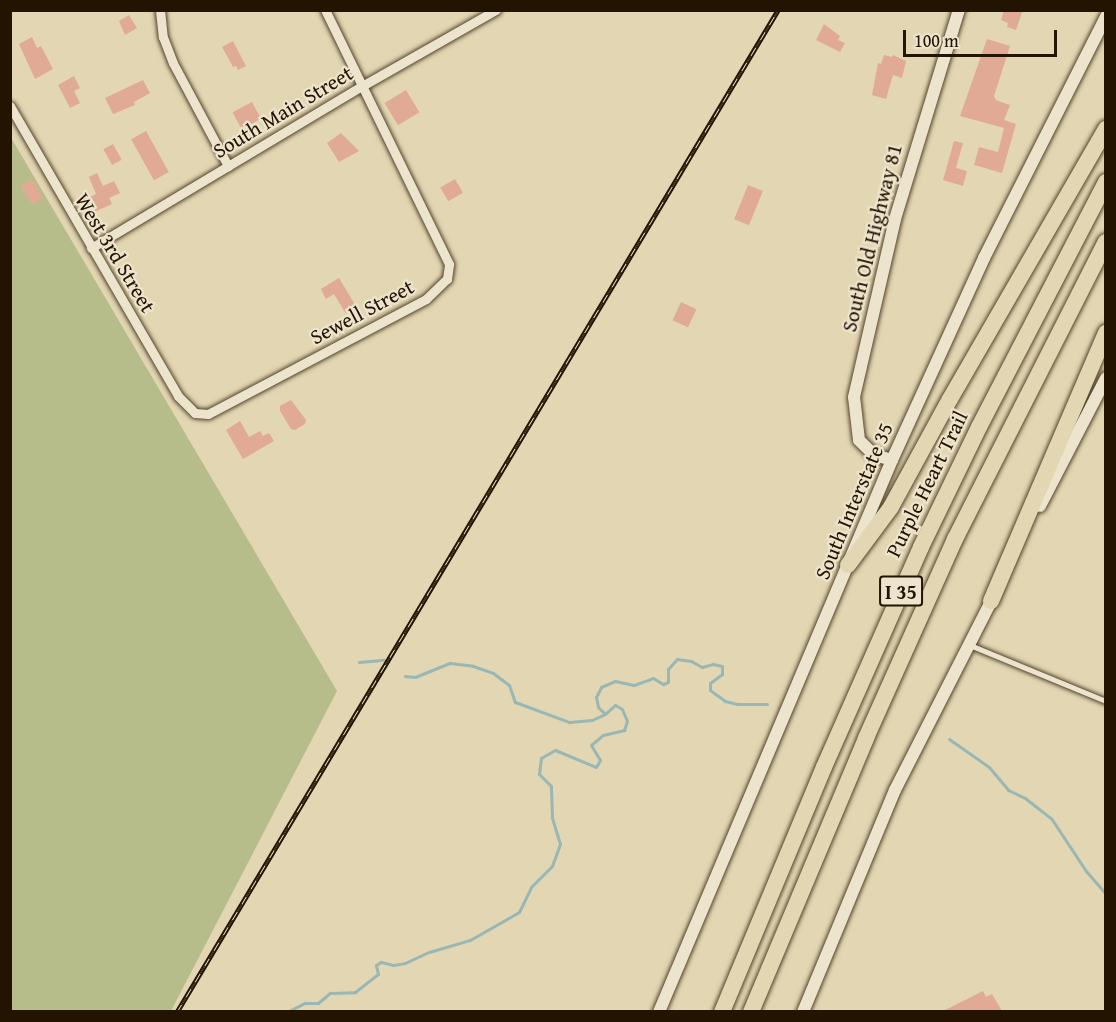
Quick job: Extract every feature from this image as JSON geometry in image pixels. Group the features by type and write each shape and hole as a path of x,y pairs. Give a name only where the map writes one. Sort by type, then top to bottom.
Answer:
{"highway":[{"path":"848,565 891,507 950,399 1106,129"},
{"name":"Purple Heart Trail","path":"722,1011 828,757 911,569 979,427 1106,182"},
{"name":"I 35","path":"751,1011 861,749 945,560 1013,421 1106,242"},
{"path":"991,600 1106,333"}],"main road":[{"name":"South Old Highway 81","path":"892,460 874,455 859,440 854,397 895,219 959,10"},
{"name":"South Interstate 35","path":"659,1011 892,460 984,258 1106,16"},
{"path":"803,1011 909,760 1105,380"}],"street":[{"path":"160,10 163,37 173,63 228,166"},
{"name":"Sewell Street","path":"195,413 208,414 426,299 447,279 449,264 325,10"},
{"name":"South Main Street","path":"91,248 362,86 495,11"},
{"name":"West 3rd Street","path":"10,106 178,396 195,413"}],"lane":[{"path":"970,645 1106,701"}],"green space":[{"path":"10,136 337,691 171,1011 11,1011"}],"building":[{"path":"1004,10 1022,12 1016,30 1007,27 1008,23 1001,20"},
{"path":"129,15 137,28 125,35 119,21"},
{"path":"824,24 840,36 838,40 845,43 840,52 816,40"},
{"path":"32,37 37,48 41,46 53,69 35,79 19,44"},
{"path":"987,39 1010,46 994,96 996,100 1010,105 1004,120 1016,124 1002,173 974,165 979,147 998,152 1004,128 960,116"},
{"path":"233,41 246,66 238,70 236,66 233,67 222,47"},
{"path":"884,55 892,57 893,55 906,61 902,78 893,75 886,99 872,95 878,63 881,64"},
{"path":"74,76 80,88 74,91 80,103 70,108 58,85"},
{"path":"143,80 150,93 134,102 135,105 113,114 105,98"},
{"path":"406,90 419,112 398,125 385,103"},
{"path":"252,102 261,119 241,129 233,112"},
{"path":"146,131 169,172 154,180 131,139"},
{"path":"341,133 359,151 339,162 327,143"},
{"path":"954,141 963,143 956,168 967,171 963,186 943,180"},
{"path":"113,144 122,160 112,165 103,149"},
{"path":"97,173 103,186 114,181 120,193 109,198 112,204 92,213 85,200 96,194 89,177"},
{"path":"32,179 43,198 32,205 21,186"},
{"path":"455,179 463,193 448,201 440,188"},
{"path":"748,185 763,191 749,225 734,219"},
{"path":"339,278 357,308 346,314 334,294 326,299 321,289"},
{"path":"681,302 696,309 688,327 673,320"},
{"path":"291,400 306,420 305,424 295,430 291,429 280,411 280,406"},
{"path":"240,421 249,437 260,431 263,436 269,433 274,441 243,459 226,430"},
{"path":"983,991 986,997 992,994 1002,1011 943,1011"}],"waterway":[{"path":"405,676 415,677 450,663 473,666 493,673 509,685 515,702 569,722 592,720 605,714 598,707 596,697 601,687 615,681 634,685 653,678 663,684 668,682 668,669 677,659 691,661 702,667 713,664 722,666 722,674 710,683 710,690 725,701 737,704 767,704"},
{"path":"359,662 384,660"},
{"path":"287,1012 305,1003 318,1003 330,993 355,992 378,974 376,965 381,962 393,965 405,963 429,952 470,940 519,912 531,887 552,866 560,844 552,817 551,786 539,774 541,758 555,750 596,767 600,760 591,745 603,735 624,730 627,721 622,709 615,705 605,714"},
{"path":"949,739 989,767 1008,790 1025,798 1051,818 1086,871 1106,894"}],"railway":[{"path":"177,1012 778,10"}]}
